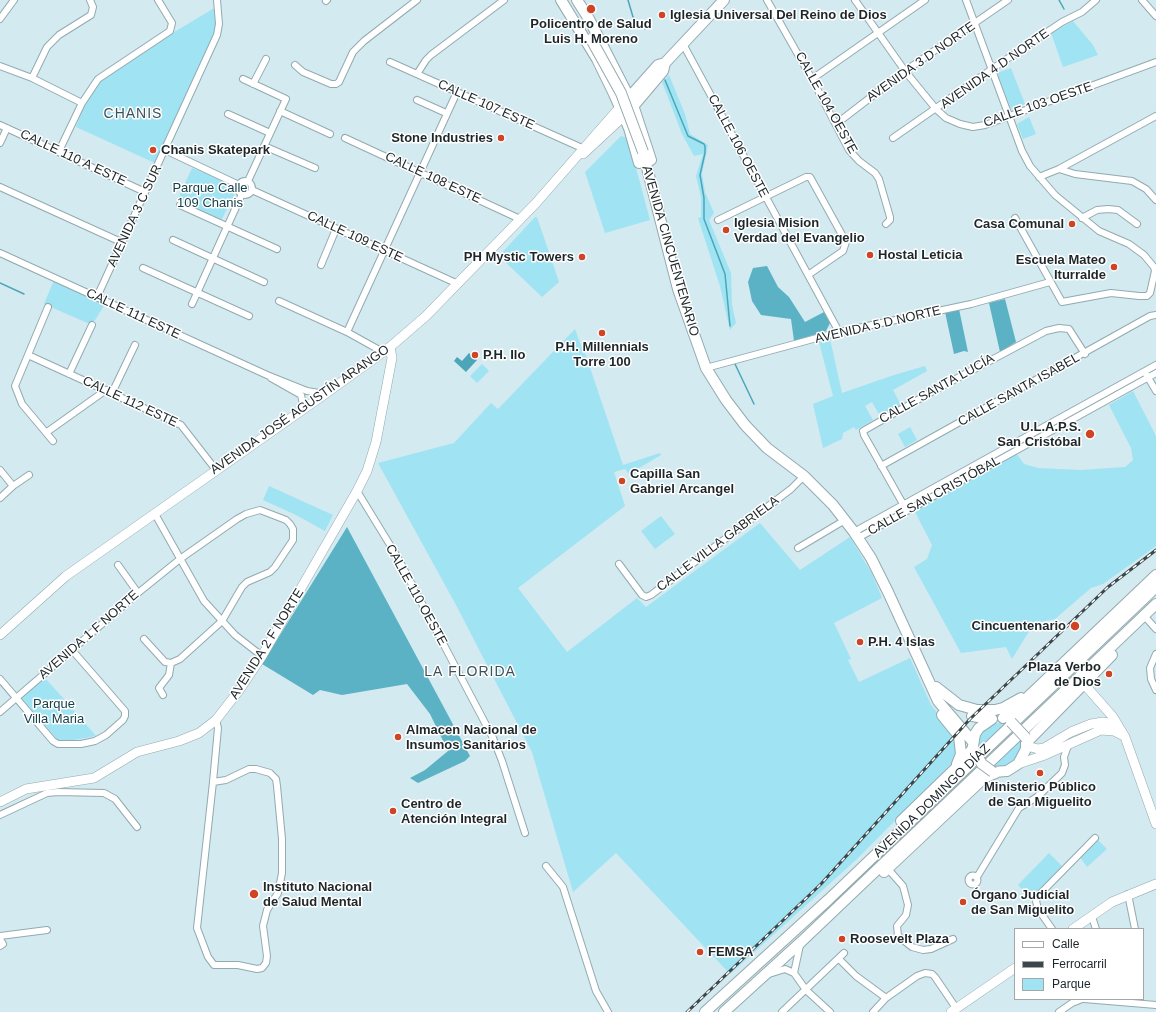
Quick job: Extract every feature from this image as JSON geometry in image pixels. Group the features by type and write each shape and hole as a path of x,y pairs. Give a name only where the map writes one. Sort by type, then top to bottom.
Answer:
{"main road":[{"path":"561,0 597,60 622,111 664,252 672,266"},
{"name":"AVENIDA CINCUENTENARIO","path":"567,0 621,93 643,152 685,313 706,368 726,400 745,425 767,448 804,476 834,505 856,535 881,578 943,707 962,728 973,748"},
{"path":"577,0 590,19 621,79 648,147 672,249 672,266"},
{"path":"622,111 663,71 666,63 720,1"},
{"path":"631,101 646,78 658,66 666,63"},
{"path":"621,79 631,83 646,78"},
{"name":"AVENIDA JOSÉ AGUSTÍN ARANGO","path":"0,635 66,576 304,409 386,349 426,316 520,219 577,157 582,148 622,111"},
{"name":"AVENIDA JOSÉ AGUSTÍN ARANGO","path":"577,157 585,153 622,111"},
{"name":"AVENIDA 2 F NORTE","path":"0,802 26,789 94,778 137,752 195,735 216,720 240,689 262,656 367,471 376,442 392,358 386,349"},
{"path":"1007,720 1013,711 1036,688 1156,575"},
{"name":"AVENIDA DOMINGO DÍAZ","path":"705,1012 828,900 1156,587"},
{"name":"AVENIDA DOMINGO DÍAZ","path":"724,1012 801,942 1156,604"},
{"path":"1018,764 1025,754 1026,742 1156,610"},
{"path":"1084,684 1103,704 1118,725 1124,737 1156,824"},
{"path":"933,686 959,705 986,711 1003,708 1036,688"},
{"path":"933,686 939,711 959,736 961,745 961,754 951,772"},
{"name":"AVENIDA CINCUENTENARIO","path":"933,686 945,702 954,709 972,716 991,719"},
{"path":"1091,724 1100,714 1103,704"},
{"path":"828,900 848,875 973,748 979,728 991,719 1007,720 1026,742 1038,749 1048,750 1071,732 1091,724 1103,722 1118,725"},
{"path":"857,889 888,869 984,778 995,772 1007,771 1018,764 1048,750 1101,730 1114,731 1124,737"},
{"path":"1036,733 1037,742 1048,750"},
{"path":"973,748 982,764 995,772"},
{"path":"1075,928 1112,902 1128,894 1156,884"},
{"path":"954,1010 1014,969"}],"street":[{"path":"0,19 14,0"},
{"path":"32,78 47,47 59,35 92,13 93,7 90,0"},
{"path":"59,151 82,103 98,79 170,31 172,23 158,0"},
{"name":"AVENIDA 3 C SUR","path":"97,297 217,35 219,24 217,0"},
{"path":"295,66 303,72 331,84 336,84 339,82 353,52 364,41 417,0"},
{"path":"417,74 431,55 504,0"},
{"name":"CALLE 104 OESTE","path":"767,0 854,156 875,173 879,179 890,217 886,224"},
{"name":"CALLE 103 OESTE","path":"855,0 905,71 936,109 946,118 960,124 973,127 984,125 1156,62"},
{"path":"812,79 925,0"},
{"path":"966,0 1022,151 1055,196 1098,231 1129,244 1144,255 1154,267 1155,271 1150,293 1147,296 1111,293 1065,302 1060,300 1015,218"},
{"name":"AVENIDA 3 D NORTE","path":"836,124 905,71 1008,0"},
{"name":"AVENIDA 4 D NORTE","path":"894,138 1062,22 1082,12 1096,0"},
{"path":"1142,0 1156,16"},
{"name":"CALLE 106 OESTE","path":"683,44 839,332"},
{"path":"253,84 266,59"},
{"name":"CALLE 107 ESTE","path":"390,62 582,148"},
{"path":"0,66 32,78 82,103"},
{"path":"243,79 286,99 248,181"},
{"path":"347,332 456,92"},
{"path":"417,100 446,113"},
{"path":"280,111 330,134"},
{"path":"228,114 270,133"},
{"path":"1040,177 1059,169 1156,116"},
{"name":"CALLE 110 A ESTE","path":"0,125 145,192"},
{"path":"0,143 7,128"},
{"name":"CALLE 108 ESTE","path":"345,138 520,219"},
{"path":"264,146 315,168"},
{"path":"165,150 239,185"},
{"path":"1059,169 1075,174 1132,181 1146,189 1156,200"},
{"path":"718,220 806,176 812,178 846,242 843,251 808,275"},
{"path":"239,185 244,181 248,181"},
{"path":"242,194 249,194 252,190 252,186 248,181"},
{"path":"239,185 239,190 242,194"},
{"path":"0,187 121,242"},
{"name":"CALLE 109 ESTE","path":"252,190 458,284"},
{"path":"192,304 242,194"},
{"path":"180,205 277,249"},
{"path":"1082,218 1098,210 1118,210 1137,224"},
{"path":"321,266 336,229"},
{"path":"173,240 264,282"},
{"name":"CALLE 111 ESTE","path":"0,253 267,375 307,391 324,394"},
{"path":"143,268 249,316"},
{"name":"AVENIDA 5 D NORTE","path":"706,368 839,332 971,304 1050,282"},
{"path":"278,301 386,349"},
{"path":"48,307 16,384 16,389 22,404 53,441"},
{"name":"CALLE SANTA ISABEL","path":"881,466 1150,316 1156,315"},
{"path":"69,374 92,325"},
{"name":"CALLE SANTA LUCÍA","path":"907,511 863,431 882,419 1046,331 1059,328 1069,329 1084,354"},
{"path":"112,393 135,345"},
{"name":"CALLE 112 ESTE","path":"28,355 181,425 216,470"},
{"name":"CALLE SAN CRISTÓBAL","path":"856,535 904,504 1156,364"},
{"path":"1145,371 1156,391"},
{"name":"CALLE SAN CRISTÓBAL","path":"856,535 907,511 1156,373"},
{"name":"CALLE 111 ESTE","path":"267,375 300,395 304,409"},
{"path":"47,432 106,390"},
{"path":"0,470 13,486"},
{"path":"0,498 13,486 29,475"},
{"name":"CALLE VILLA GABRIELA","path":"619,564 642,595 646,597 651,595 791,489 804,476"},
{"name":"CALLE 110 OESTE","path":"357,491 398,558 493,738 525,833"},
{"name":"AVENIDA 1 F NORTE","path":"0,712 138,593 180,559 237,519 253,511 266,512 290,524 293,529 293,540 275,567 270,572 247,582 242,587 222,621"},
{"path":"155,514 197,591 235,636 262,656"},
{"path":"798,548 845,520"},
{"path":"118,565 138,593"},
{"path":"1147,619 1156,629"},
{"path":"144,639 160,658 170,663 180,659 222,621"},
{"path":"0,679 53,741 58,744 81,744 95,741 123,720 125,716 124,711 72,650"},
{"path":"1156,654 1150,668 1151,679 1156,690"},
{"path":"163,695 160,688 170,675 170,663"},
{"path":"213,782 226,780 249,769 256,769 270,773 276,779 278,786 282,839 282,873 278,893 267,910 263,926 267,956 266,963 262,968 257,969 238,965 214,965 208,957 197,928 218,728 216,720"},
{"path":"977,877 1019,808 1037,797 1062,773 1065,765 1064,757 1069,743"},
{"path":"1048,750 1064,757"},
{"path":"0,815 47,793 104,793 115,799 137,827"},
{"path":"1051,928 1036,905 1038,896 1095,838"},
{"path":"546,866 564,887 596,991 608,1012"},
{"path":"888,869 904,886 908,905 906,915 897,926 898,936 912,947 923,950 931,949 953,939"},
{"path":"1128,894 1135,928"},
{"path":"1092,917 1096,928"},
{"path":"0,946 3,944 0,938 47,930"},
{"path":"794,973 796,957 801,942"},
{"path":"782,1012 844,954"},
{"path":"839,959 856,976 886,998"},
{"path":"764,976 784,969 794,973 806,990 830,1012"},
{"path":"873,1012 886,998 917,976 928,973 935,977 954,1010"},
{"path":"1059,1012 1072,1002 1079,1000"},
{"path":"1109,1000 1156,1005"}],"green space":[{"path":"216,7 215,34 155,163 76,127 85,103 100,81 131,58"},
{"path":"1073,21 1093,45 1098,55 1063,67 1051,33"},
{"path":"1011,68 1025,104 1011,109 997,73"},
{"path":"669,75 685,114 690,134 708,145 702,173 705,192 714,213 709,220 731,273 732,305 736,323 730,330 720,286 698,218 701,217 701,197 696,176 703,154 694,156 682,134 662,82"},
{"path":"1029,117 1036,134 1023,139 1017,124"},
{"path":"621,136 628,138 650,220 605,233 585,172"},
{"name":"Parque Calle 109 Chanis","path":"192,168 231,183 235,193 221,221 177,201"},
{"path":"535,217 537,217 559,282 542,297 499,256"},
{"path":"54,280 105,304 92,325 44,304"},
{"path":"575,329 584,354 585,353 623,465 660,453 661,455 629,474 625,469 614,472 625,506 518,588 567,652 637,598 646,607 760,523 800,570 850,537 872,574 882,598 834,623 851,659 848,660 859,682 910,658 931,705 954,733 958,757 857,859 730,974 616,853 573,892 532,752 456,605 378,463 454,443 491,403 498,409"},
{"path":"830,339 842,393 925,366 927,371 893,390 901,405 880,416 872,402 865,406 873,420 856,430 854,427 843,433 842,439 823,448 813,404 833,396 819,342"},
{"path":"482,364 489,371 477,383 470,376"},
{"path":"1133,391 1156,436 1156,546 1103,584 1091,588 1055,619 1041,622 1031,628 1012,659 1006,647 961,653 914,567 927,559 932,545 914,510 1016,453 1024,464 1038,468 1081,470 1125,467 1133,460 1131,448 1109,405"},
{"path":"910,427 917,440 905,447 898,434"},
{"path":"269,486 333,515 325,531 296,515 263,500"},
{"path":"661,516 675,534 655,549 641,531"},
{"name":"Parque Villa Maria","path":"44,677 96,736 63,742 57,739 21,698"},
{"path":"995,723 1006,724 978,750 979,737 983,730"},
{"path":"1021,739 1022,746 1014,762 1006,767 993,766 993,765"},
{"path":"1098,840 1107,849 1087,867 1080,857"},
{"path":"1049,853 1064,868 1032,900 1018,885"}],"shaded area":[{"path":"767,266 778,287 789,297 805,322 824,312 830,323 826,331 794,341 791,319 761,315 752,301 748,282 753,268"},
{"path":"1005,299 1016,342 1000,352 989,303"},
{"path":"959,309 968,352 964,351 954,354 945,312"},
{"path":"469,353 477,360 466,372 454,361 457,357 462,361"},
{"path":"347,527 470,756 465,761 418,783 410,778 425,770 448,751 430,714 407,684 342,695 320,690 313,695 262,664"}],"waterway":[{"path":"628,0 633,17 645,29"},
{"path":"1059,0 1064,9"},
{"path":"665,80 688,136 704,144 705,146 700,175 704,198 704,219 725,274 730,326"},
{"path":"0,283 24,294"},
{"path":"735,364 754,404"}],"railway":[{"path":"687,1012 821,884 970,719 1108,587 1156,550"}],"place":[{"name":"Policentro de Salud Luis H. Moreno","path":"591,9"},
{"name":"Iglesia Universal Del Reino de Dios","path":"662,15"},
{"name":"Stone Industries","path":"501,138"},
{"name":"Chanis Skatepark","path":"153,150"},
{"name":"Casa Comunal","path":"1072,224"},
{"name":"Iglesia Mision Verdad del Evangelio","path":"726,230"},
{"name":"Hostal Leticia","path":"870,255"},
{"name":"PH Mystic Towers","path":"582,257"},
{"name":"Escuela Mateo Iturralde","path":"1114,267"},
{"name":"P.H. Millennials Torre 100","path":"602,333"},
{"name":"P.H. Ilo","path":"475,355"},
{"name":"U.L.A.P.S. San Cristóbal","path":"1090,434"},
{"name":"Capilla San Gabriel Arcangel","path":"622,481"},
{"name":"Cincuentenario","path":"1075,626"},
{"name":"P.H. 4 Islas","path":"860,642"},
{"name":"Plaza Verbo de Dios","path":"1109,674"},
{"name":"Almacen Nacional de Insumos Sanitarios","path":"398,737"},
{"name":"Ministerio Público de San Miguelito","path":"1040,773"},
{"name":"Centro de Atención Integral","path":"393,811"},
{"name":"Instituto Nacional de Salud Mental","path":"254,894"},
{"name":"Órgano Judicial de San Miguelito","path":"963,902"},
{"name":"Roosevelt Plaza","path":"842,939"},
{"name":"FEMSA","path":"700,952"}],"district":[{"name":"CHANIS","path":"133,114"},
{"name":"LA FLORIDA","path":"470,672"}]}
